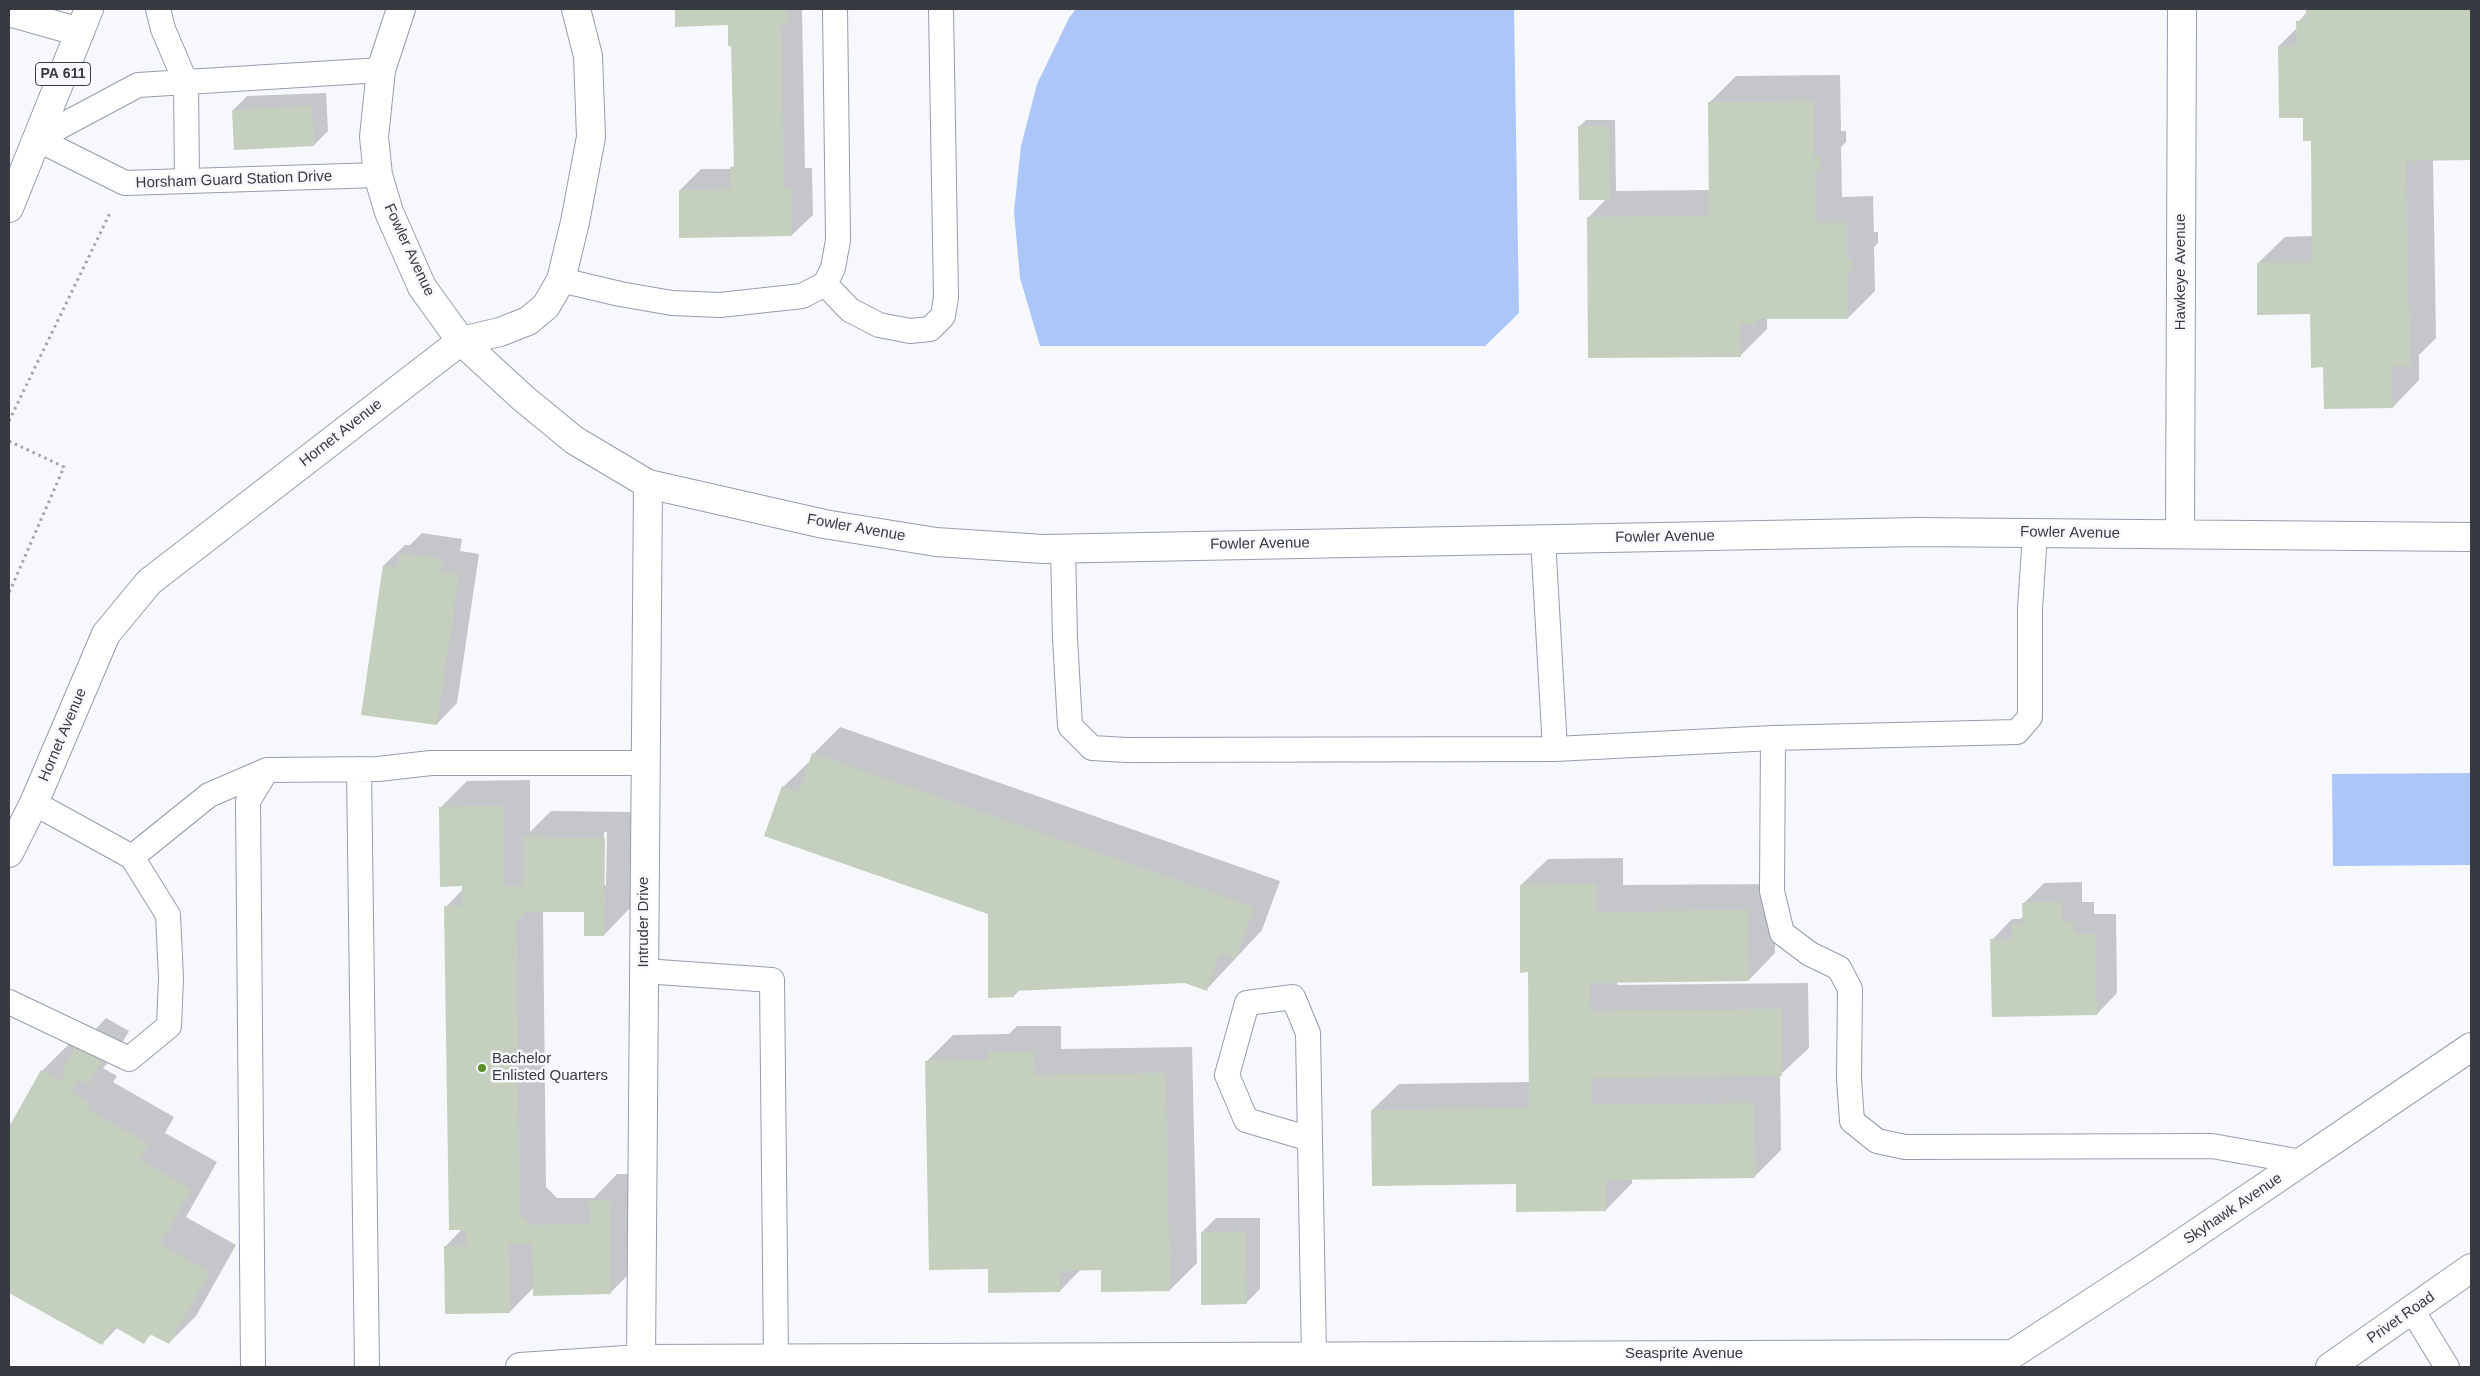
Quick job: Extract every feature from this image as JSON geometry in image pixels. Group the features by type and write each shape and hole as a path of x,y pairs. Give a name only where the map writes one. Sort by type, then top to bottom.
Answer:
{"main road":[{"name":"Fowler Avenue","path":"400,9 380,70 374,137 378,175 389,212 422,287 461,341 574,440 648,484 824,524 927,540 1063,548 1917,532 2471,537"},
{"name":"Hornet Avenue","path":"9,853 34,803 106,634 148,582 461,341 500,332 528,321 546,306 561,280 575,222 591,137 588,56 576,9"},
{"name":"Hawkeye Avenue","path":"2180,534 2182,9"},
{"path":"9,12 84,21"},
{"name":"PA 611","path":"9,208 84,21"},
{"name":"Intruder Drive","path":"641,1359 648,484"},
{"name":"Skyhawk Avenue","path":"2003,1360 2302,1162 2471,1047"},
{"name":"Privet Road","path":"2330,1367 2471,1268"},
{"name":"Seasprite Avenue","path":"520,1367 641,1359 1314,1356 2003,1360"}],"lane":[{"path":"158,9 163,29 186,84 188,181"},
{"path":"561,280 620,294 672,303 720,305 802,296 825,284 833,268 838,240 835,9"},
{"path":"825,284 850,310 879,325 910,332 930,330 943,316 946,297 941,9"},
{"path":"37,139 138,84 186,84 380,70"},
{"name":"Horsham Guard Station Drive","path":"37,139 124,183 378,175"},
{"path":"1063,548 1070,726 1092,748 1127,750 1555,749 1773,738 2017,732 2030,717 2030,609 2035,533"},
{"path":"1543,539 1555,749"},
{"path":"1773,738 1772,891 1782,933 1810,954 1839,968 1850,989 1849,1078 1852,1121 1876,1141 1905,1147 2212,1146 2302,1162"},
{"path":"132,858 209,795 267,770 359,769 431,762 646,763"},
{"path":"359,769 367,1367"},
{"path":"253,1367 248,801 267,770"},
{"path":"9,1002 129,1059 169,1026 171,978 168,915 132,858 34,803"},
{"path":"644,972 772,980 776,1359"},
{"path":"1310,1139 1246,1120 1227,1075 1247,1003 1293,997 1308,1033 1310,1139 1314,1356"},
{"path":"2412,1310 2447,1367"}],"path":[{"path":"9,421 124,183"},
{"path":"9,441 64,467 9,593"}],"shaded area":[{"path":"1076,9 1514,9 1519,313 1485,346 1040,346 1020,278 1014,211 1021,146 1037,84 1069,18"},
{"path":"2471,773 2471,865 2333,866 2332,774"}],"building":[{"path":"675,9 788,9 788,22 781,23 784,188 792,188 792,236 679,238 679,190 731,189 730,167 734,167 731,46 728,46 728,25 675,27"},
{"path":"2306,9 2471,9 2471,160 2406,161 2410,366 2392,366 2393,408 2324,409 2323,367 2311,368 2310,314 2257,315 2257,263 2312,263 2311,141 2303,141 2303,118 2279,118 2278,46 2297,45 2296,21 2306,20"},
{"path":"1814,101 1814,158 1820,157 1820,170 1815,170 1816,223 1847,223 1847,258 1852,259 1852,271 1848,271 1848,319 1756,319 1756,324 1740,324 1741,357 1588,358 1587,217 1709,216 1708,102"},
{"path":"312,106 314,146 234,150 232,110"},
{"path":"1578,126 1609,126 1610,200 1579,200"},
{"path":"400,553 442,559 440,571 459,574 437,725 361,715 383,565 398,567"},
{"path":"812,753 1254,907 1236,958 1220,953 1207,991 1185,983 1014,991 1014,997 988,998 988,914 764,836 782,786 799,792"},
{"name":"Bachelor Enlisted Quarters","path":"504,806 504,886 523,886 523,837 605,838 604,936 584,936 584,912 526,912 516,921 520,1214 530,1225 590,1224 589,1200 609,1200 611,1294 533,1296 532,1244 509,1244 510,1313 445,1314 444,1246 467,1245 466,1230 449,1230 444,906 462,906 462,886 440,887 439,807"},
{"path":"1597,884 1597,912 1748,910 1749,981 1590,983 1591,1011 1782,1009 1782,1076 1592,1078 1592,1104 1754,1103 1755,1178 1606,1180 1606,1211 1516,1212 1516,1184 1372,1186 1371,1110 1529,1108 1528,972 1520,973 1520,885"},
{"path":"2062,902 2062,922 2073,922 2074,934 2096,934 2097,1015 1992,1017 1990,939 2012,939 2012,925 2023,925 2022,903"},
{"path":"78,1044 103,1058 88,1085 78,1079 71,1092 91,1103 87,1109 149,1144 139,1160 191,1189 160,1244 210,1272 169,1344 150,1334 144,1344 113,1326 102,1345 9,1293 9,1127 41,1070 61,1082 65,1075 61,1073"},
{"path":"989,1052 1034,1052 1035,1075 1166,1073 1170,1291 1101,1292 1101,1270 1059,1271 1060,1292 988,1293 988,1269 929,1270 925,1061 989,1060"},
{"path":"1246,1231 1247,1304 1201,1305 1201,1232"}],"place":[{"name":"Bachelor Enlisted Quarters","path":"482,1068"}]}
